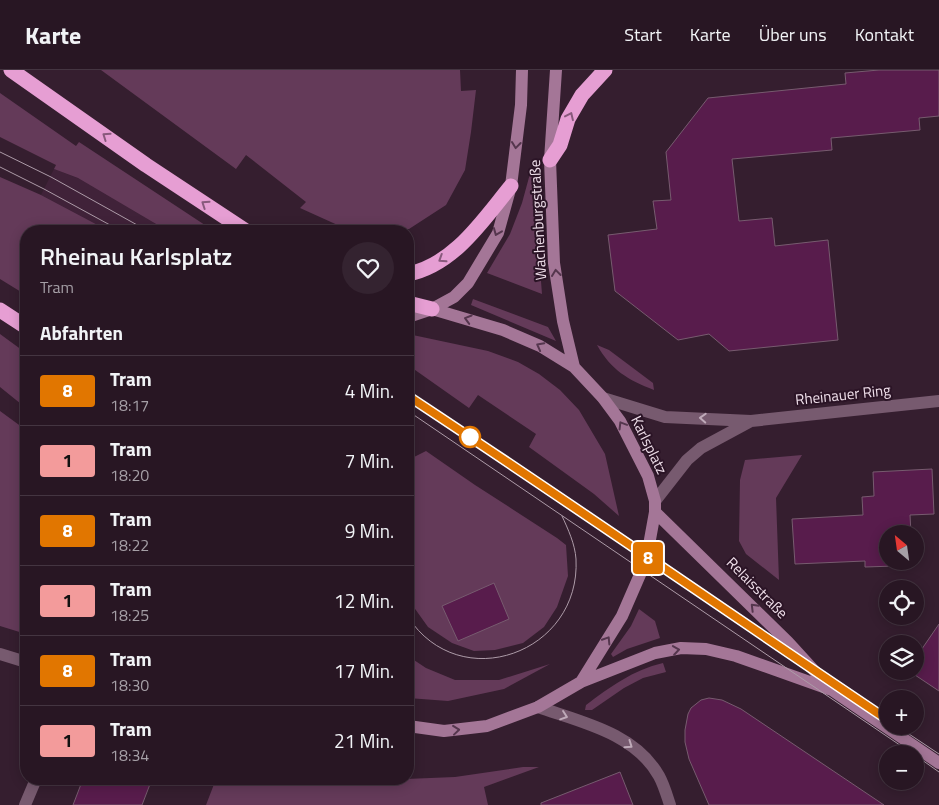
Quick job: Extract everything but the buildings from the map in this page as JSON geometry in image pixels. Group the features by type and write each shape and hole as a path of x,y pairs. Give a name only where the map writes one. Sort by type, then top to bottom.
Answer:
{"highway":[{"path":"12,70 237,225"},
{"path":"550,160 560,145 568,119 582,95 605,70"},
{"path":"414,272 433,264 456,249 511,186"},
{"path":"414,304 432,309"},
{"path":"0,310 20,323"}],"main road":[{"name":"Wachenburgstraße","path":"432,309 454,297 468,284 498,233 511,186 521,105 522,70"},
{"name":"Wachenburgstraße","path":"556,70 550,160 554,263 563,321 574,367"},
{"path":"414,315 432,309"},
{"name":"Karlsplatz","path":"414,727 444,731 487,726 538,707 581,682 622,616 642,570 649,545 655,507 648,476 620,422 603,398 574,367 540,346 503,330 432,309"},
{"name":"Relaisstraße","path":"655,507 788,642 832,690 939,763"},
{"name":"Relaisstraße","path":"581,682 655,653 681,648 706,649 736,656 832,690"}],"street":[{"name":"Rheinauer Ring","path":"603,398 665,417 751,421 939,401"},
{"name":"Rheinauer Ring","path":"655,507 687,460 701,448 751,421"},
{"path":"0,654 20,660"},
{"path":"538,707 618,737 642,754 660,776 670,805"},
{"path":"25,805 33,785"}],"shaded area":[{"path":"101,70 460,70 461,91 476,90 465,170 446,205 414,226 338,225 300,208 306,202 246,155 236,169"},
{"path":"0,93 76,146 79,142 205,225 158,225 78,178 54,169 56,165 0,137"},
{"path":"54,169 80,179 158,225 98,225 41,195"},
{"path":"531,170 537,170 537,230 542,294 487,273 510,234 522,203"},
{"path":"0,177 41,195 98,225 20,225 20,291 0,279"},
{"path":"473,299 548,327 556,341 471,305"},
{"path":"0,334 20,349 20,403 0,387"},
{"path":"414,335 488,351 518,362 539,374 560,390 579,410 605,454 619,516 594,494 529,447 536,434 478,395 469,408 414,369"},
{"path":"597,345 609,350 653,383 654,390 628,378 614,368"},
{"path":"0,411 20,426 20,632 0,626"},
{"path":"426,451 566,545 568,576 557,607 544,627 523,643 495,650 474,651 452,643 428,627 414,607 414,457"},
{"path":"802,455 776,498 779,580 746,554 739,541 740,480 745,460"},
{"path":"639,609 655,621 660,638 627,649 613,657 611,654 631,626"},
{"path":"414,660 426,668 455,680 499,680 550,664 504,689 448,701 414,698"},
{"path":"663,663 666,672 643,678 624,688 592,710 585,710 586,705 622,680 642,670"},
{"path":"523,767 539,767 484,787 488,805 206,805 214,785 414,785 414,779 455,777"}],"tram line":[{"path":"0,152 51,177 137,225"},
{"path":"0,167 110,225"},
{"path":"414,400 528,475 879,714"},
{"name":"8","path":"414,400 528,475 619,539 879,714"},
{"path":"414,415 900,745"},
{"path":"414,624 430,641 457,655 485,659 513,653 539,640 559,619 572,592 576,559 571,537 562,516"},
{"path":"910,735 939,754"},
{"path":"924,761 939,772"}]}
